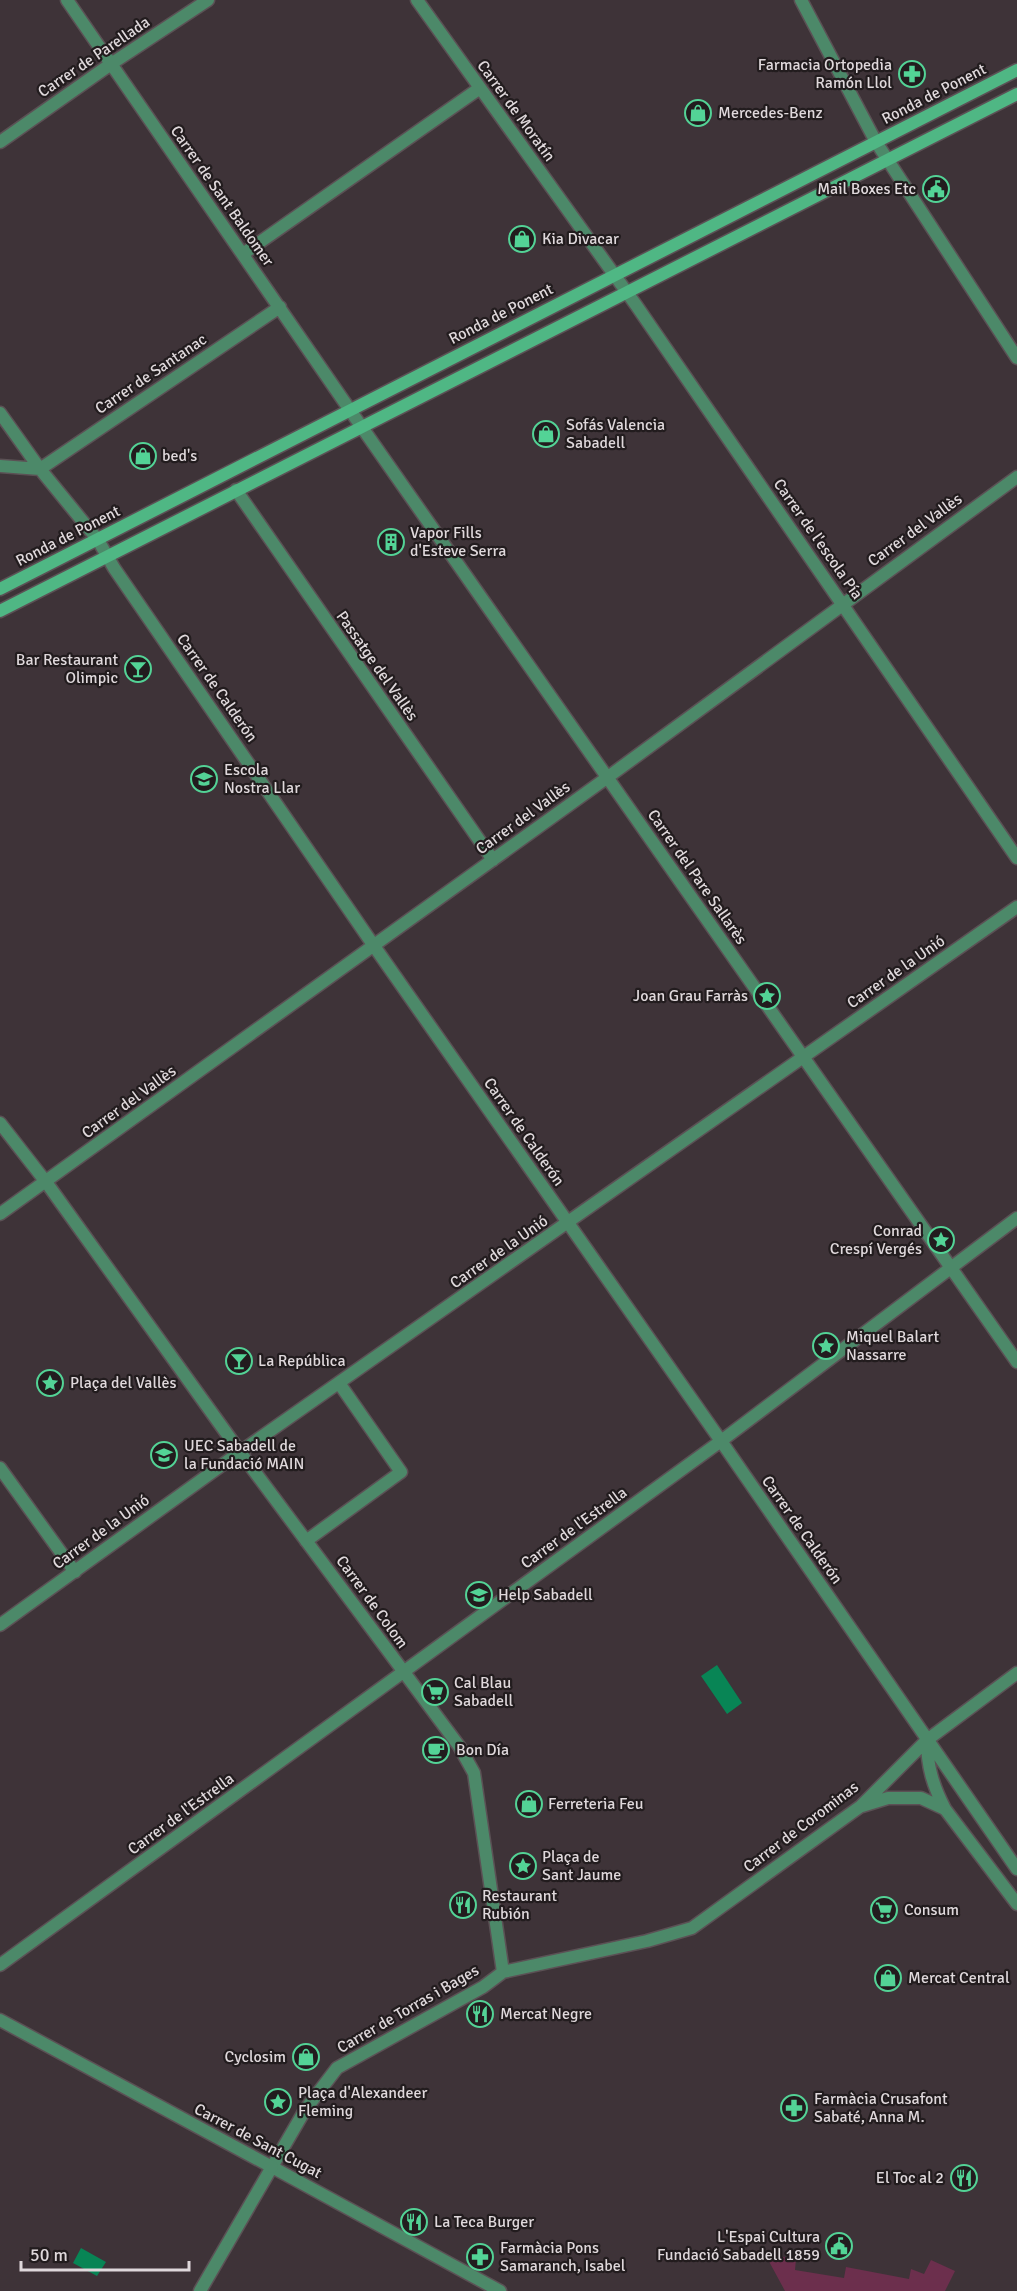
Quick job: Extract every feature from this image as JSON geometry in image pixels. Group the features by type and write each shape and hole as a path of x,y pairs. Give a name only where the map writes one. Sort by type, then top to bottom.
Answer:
{"main road":[{"name":"Ronda de Ponent","path":"0,589 1017,70"},
{"path":"0,611 1017,94"}],"street":[{"name":"Carrer de Sant Baldomer","path":"67,0 351,410"},
{"name":"Carrer de Parellada","path":"0,142 111,64 208,0"},
{"name":"Carrer de Moratín","path":"417,0 589,240"},
{"path":"801,0 886,160 1017,358"},
{"path":"243,254 480,88"},
{"name":"Carrer de l'escola Pía","path":"589,240 1017,858"},
{"name":"Carrer de Santanac","path":"40,469 280,307"},
{"name":"Carrer del Pare Sallarès","path":"351,410 1017,1362"},
{"name":"Carrer de Calderón","path":"0,413 40,469 98,540 107,557 374,946 1017,1869"},
{"path":"0,466 40,469"},
{"name":"Carrer del Vallès","path":"46,1182 608,777 842,603 1017,477"},
{"name":"Passatge del Vallès","path":"236,490 493,860"},
{"name":"Carrer de la Unió","path":"0,1625 240,1452 1017,907"},
{"path":"0,1123 46,1182 240,1452"},
{"path":"0,1214 46,1182"},
{"name":"Carrer de l'Estrella","path":"0,1965 721,1441 1017,1218"},
{"path":"306,1540 401,1472 339,1383"},
{"name":"Carrer de Colom","path":"240,1452 459,1746 474,1773 502,1972"},
{"path":"0,1468 75,1572"},
{"name":"Carrer de Corominas","path":"502,1972 647,1941 692,1928 861,1806 927,1740 1017,1673"},
{"path":"927,1740 927,1760 932,1783 945,1809 1017,1904"},
{"path":"861,1806 888,1798 921,1798 945,1809"},
{"name":"Carrer de Torras i Bages","path":"200,2291 305,2110 337,2068 483,1987 502,1972"},
{"name":"Carrer de Sant Cugat","path":"0,2020 500,2291"}],"shaded area":[{"path":"717,1665 742,1703 727,1714 701,1676"},
{"path":"81,2248 106,2262 97,2276 73,2263"},
{"path":"765,2254 796,2259 795,2270 844,2278 846,2267 909,2279 911,2269 924,2274 931,2260 955,2271 945,2291 785,2291"}],"place":[{"name":"Farmacia Ortopedia Ramón Llol","path":"912,74"},
{"name":"Mercedes-Benz","path":"698,113"},
{"name":"Mail Boxes Etc","path":"936,189"},
{"name":"Kia Divacar","path":"522,239"},
{"name":"Sofás Valencia Sabadell","path":"546,434"},
{"name":"bed's","path":"143,456"},
{"name":"Vapor Fills d'Esteve Serra","path":"391,542"},
{"name":"Bar Restaurant Olimpic","path":"138,669"},
{"name":"Escola Nostra Llar","path":"204,779"},
{"name":"Joan Grau Farràs","path":"767,996"},
{"name":"Conrad Crespí Vergés","path":"941,1240"},
{"name":"Miquel Balart Nassarre","path":"826,1346"},
{"name":"La República","path":"239,1361"},
{"name":"Plaça del Vallès","path":"50,1383"},
{"name":"UEC Sabadell de la Fundació MAIN","path":"164,1455"},
{"name":"Help Sabadell","path":"479,1595"},
{"name":"Cal Blau Sabadell","path":"435,1692"},
{"name":"Bon Día","path":"436,1750"},
{"name":"Ferreteria Feu","path":"529,1804"},
{"name":"Plaça de Sant Jaume","path":"523,1866"},
{"name":"Restaurant Rubión","path":"463,1905"},
{"name":"Consum","path":"884,1910"},
{"name":"Mercat Central","path":"888,1978"},
{"name":"Mercat Negre","path":"480,2014"},
{"name":"Cyclosim","path":"306,2057"},
{"name":"Plaça d'Alexandeer Fleming","path":"278,2102"},
{"name":"Farmàcia Crusafont Sabaté, Anna M.","path":"794,2108"},
{"name":"El Toc al 2","path":"964,2178"},
{"name":"La Teca Burger","path":"414,2222"},
{"name":"L'Espai Cultura Fundació Sabadell 1859","path":"839,2246"},
{"name":"Farmàcia Pons Samaranch, Isabel","path":"480,2257"}]}
